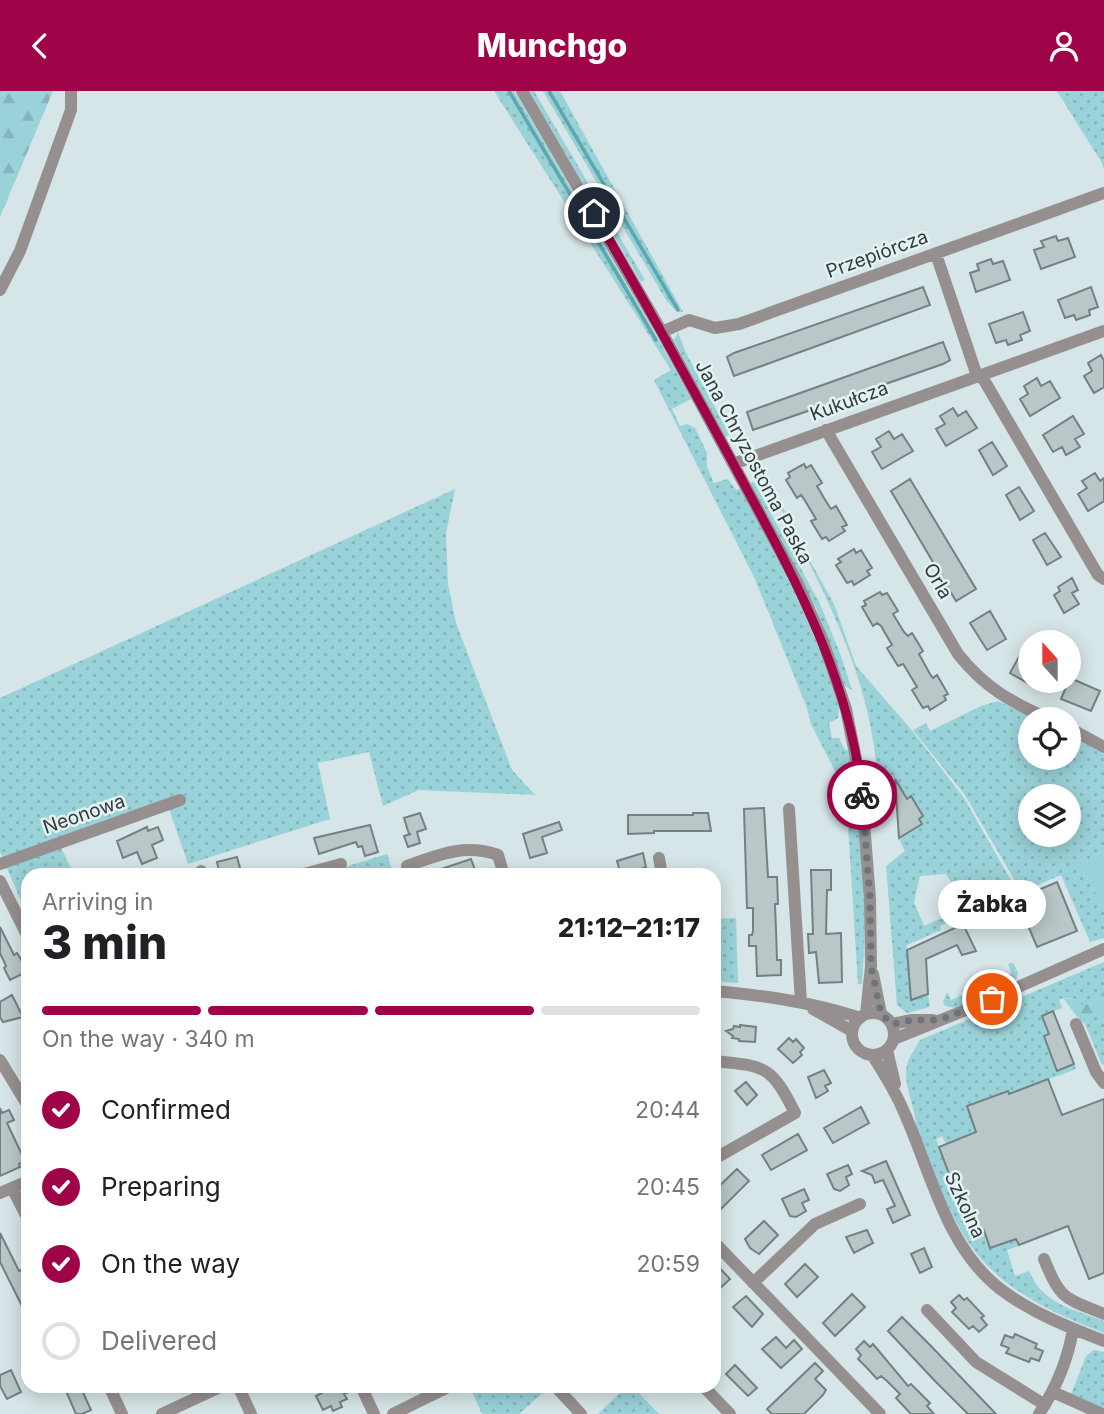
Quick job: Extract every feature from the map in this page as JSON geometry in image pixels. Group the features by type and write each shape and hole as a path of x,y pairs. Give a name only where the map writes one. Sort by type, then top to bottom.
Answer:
{"street":[{"path":"0,290 20,251 71,110 71,91"},
{"name":"Jana Chryzostoma Paska","path":"522,91 662,332 797,582 823,641 846,709 858,764 866,831 871,966 881,1014"},
{"name":"Przepiórcza","path":"662,332 689,320 715,328 739,324 1104,193"},
{"path":"936,254 979,375 1098,575 1104,579"},
{"name":"Kukułcza","path":"733,464 1104,331"},
{"name":"Orla","path":"826,430 966,664 994,691 1025,707"},
{"path":"1081,735 1104,747"},
{"name":"Neonowa","path":"0,864 180,800"},
{"path":"789,809 801,1002"},
{"path":"407,866 446,853 480,849 498,855 502,868"},
{"path":"659,858 661,868"},
{"path":"332,868 341,864"},
{"path":"0,881 21,923"},
{"path":"801,1002 852,1031 856,1047 873,1056 940,1020 1104,949"},
{"name":"Jana Chryzostoma Paska","path":"863,1016 871,966"},
{"path":"721,991 759,994 863,1016 881,1014 892,1024"},
{"path":"852,1031 863,1016"},
{"path":"892,1024 912,1020 940,1020"},
{"path":"891,1045 892,1024"},
{"path":"1076,1024 1096,1072 1104,1083"},
{"name":"Szkolna","path":"891,1045 897,1098"},
{"name":"Szkolna","path":"873,1056 897,1098 949,1221 968,1255 999,1288 1039,1313 1104,1341"},
{"path":"0,1060 21,1094"},
{"path":"721,1062 754,1065 766,1070 781,1084 795,1113 721,1155"},
{"path":"6,1191 21,1210"},
{"path":"753,1283 815,1224 860,1204"},
{"path":"721,1249 880,1414"},
{"path":"1044,1259 1058,1290 1069,1300 1104,1314"},
{"path":"927,1310 976,1362 1042,1410 1053,1392 1070,1346 1073,1329"},
{"path":"1053,1392 1102,1414"},
{"path":"112,1393 122,1414"},
{"path":"162,1414 207,1393"},
{"path":"242,1393 251,1414"},
{"path":"364,1393 374,1414"},
{"path":"393,1414 436,1393"},
{"path":"562,1393 581,1414"},
{"path":"710,1393 730,1414"}],"green space":[{"path":"0,91 53,91 0,217"},
{"path":"494,91 514,91 533,123 691,399 672,409 680,426 687,424 695,428 707,453 707,467 714,483 728,479 736,490 740,489 791,583 819,648 839,708 838,718 829,723 832,738 839,738 845,750 849,750 857,808 864,896 862,984 858,984 846,793 811,724 755,579 654,380 671,370"},
{"path":"529,91 534,91 645,280 641,282"},
{"path":"543,91 560,91 683,312 676,311 666,300"},
{"path":"1057,91 1104,91 1104,170 1102,163"},
{"path":"678,332 686,353 728,432 729,435 725,437 674,340"},
{"path":"763,465 801,545 834,604 856,666 910,728 964,798 1012,882 1015,881 965,795 913,730 926,723 930,731 981,706 998,701 1018,710 1018,770 1081,770 1081,742 1104,754 1104,850 1079,865 1104,907 1104,938 1090,942 1061,875 940,926 941,930 907,945 911,1000 928,994 930,1007 907,1013 897,1005 886,866 905,851 899,838 922,824 919,819 923,816 911,796 907,799 895,779 877,774 872,735 851,657 800,545 762,474","holes":["946,874 966,907 924,926 914,902 920,876"]},
{"path":"754,482 820,604 852,690 845,686 816,608 750,483"},
{"path":"455,489 446,534 448,584 456,623 512,770 535,795 419,790 383,806 369,752 318,763 330,819 188,864 166,800 59,843 71,868 21,868 21,901 0,852 0,698"},
{"path":"1104,850 1104,907 1079,865"},
{"path":"387,854 392,868 342,868"},
{"path":"736,918 738,983 721,982 721,919"},
{"path":"1104,962 1104,992 1098,996 1096,1003 1082,1005 1073,998 1059,999 1062,1008 1042,1016 1049,1034 1044,1037 1057,1070 1074,1064 1076,1069 968,1106 976,1132 946,1144 942,1136 936,1139 972,1235 984,1230 991,1248 1016,1239 1019,1246 1007,1250 1015,1276 1029,1271 1042,1291 1060,1304 1104,1321 1104,1333 1049,1309 1014,1288 998,1276 971,1246 948,1204 916,1130 906,1067 920,1040"},
{"path":"1010,963 1014,964 1018,973 1015,983 955,1008 945,1006 943,1002 947,992 951,1000 1011,973"},
{"path":"1104,992 1104,1012 1090,1016 1085,1024 1064,999 1073,998 1082,1005 1095,1003 1098,996"},
{"path":"1104,1012 1102,1065 1085,1024 1090,1016"},
{"path":"1094,1350 1104,1352 1104,1412 1070,1397 1086,1356"},
{"path":"473,1393 543,1393 519,1414 482,1414"},
{"path":"620,1393 639,1393 659,1414 598,1414"}],"building":[{"path":"1056,236 1058,241 1068,238 1075,257 1041,269 1034,250 1044,247 1041,241"},
{"path":"991,259 993,264 1003,261 1010,280 976,292 970,273 979,270 977,264"},
{"path":"923,287 930,305 734,376 727,357 734,353"},
{"path":"1091,287 1098,307 1089,310 1090,315 1076,320 1074,315 1065,318 1058,300"},
{"path":"1023,312 1030,331 1020,335 1022,340 1008,345 1006,340 996,343 989,324"},
{"path":"943,342 950,360 943,364 753,430 747,412"},
{"path":"1101,355 1104,361 1104,387 1094,393 1084,376 1092,371 1088,363"},
{"path":"1037,378 1041,386 1050,381 1060,398 1030,416 1020,399 1028,394 1024,386"},
{"path":"953,408 958,416 966,411 977,428 946,446 936,429 945,424 940,416"},
{"path":"1073,416 1084,434 1075,439 1080,447 1066,455 1062,447 1053,452 1043,435"},
{"path":"889,431 894,439 902,434 913,451 882,469 872,452 881,447 876,439"},
{"path":"992,442 1007,466 993,475 979,450"},
{"path":"804,464 806,468 811,465 822,483 817,486 824,498 831,509 836,506 847,525 842,527 845,531 829,541 826,537 822,539 811,521 816,519 804,499 801,495 797,498 786,480 790,477 788,473"},
{"path":"1095,473 1100,481 1104,478 1104,501 1088,511 1078,494 1087,488 1082,481"},
{"path":"910,479 976,589 956,601 891,491"},
{"path":"1019,487 1034,511 1020,520 1006,495"},
{"path":"1045,533 1061,557 1047,565 1033,540"},
{"path":"854,549 856,553 861,550 872,568 867,571 870,575 854,585 852,581 847,583 836,565 841,562 838,559"},
{"path":"1072,578 1078,590 1072,593 1079,604 1064,613 1054,595 1060,591 1058,587"},
{"path":"880,592 882,595 887,593 898,611 893,614 908,636 912,633 923,651 919,654 930,674 933,678 937,675 948,694 944,696 946,700 930,710 928,706 923,708 912,690 917,687 903,664 898,666 887,648 892,645 881,626 877,623 873,626 862,607 866,605 864,601"},
{"path":"990,611 1006,639 987,650 970,623"},
{"path":"1018,658 1018,678 1010,673"},
{"path":"1082,683 1100,691 1091,711 1061,699 1064,693 1082,693"},
{"path":"895,779 907,799 911,796 923,816 919,819 922,824 899,838"},
{"path":"764,808 768,877 777,877 777,960 781,960 781,975 757,976 756,946 749,946 749,935 752,935 753,931 753,908 747,908 744,809"},
{"path":"420,813 426,829 417,832 420,843 408,847 404,836 411,834 404,818"},
{"path":"708,813 711,831 628,834 628,815"},
{"path":"559,822 562,830 542,837 547,853 530,858 523,834"},
{"path":"370,825 378,852 365,856 362,846 358,847 356,842 319,854 314,838"},
{"path":"147,827 148,831 158,827 163,840 152,845 157,858 142,864 137,852 123,858 117,841"},
{"path":"643,853 646,867 619,868 617,861"},
{"path":"237,857 240,868 218,868 217,862"},
{"path":"471,859 474,868 444,868"},
{"path":"811,870 831,870 831,890 827,890 826,934 841,933 842,982 819,983 816,952 809,953 808,934 813,934"},
{"path":"1057,882 1077,931 1037,947 1017,899"},
{"path":"963,924 976,951 962,955 957,945 926,959 928,994 911,1000 907,950"},
{"path":"0,927 14,955 17,953 21,960 21,974 10,980 0,953"},
{"path":"12,995 21,1018 3,1022 0,1017 0,1002"},
{"path":"1053,1011 1074,1064 1057,1071 1044,1036 1049,1034 1042,1016"},
{"path":"740,1025 756,1027 755,1042 739,1041 726,1031"},
{"path":"789,1038 793,1042 796,1039 804,1048 800,1052 802,1055 793,1063 778,1049"},
{"path":"824,1070 831,1083 825,1086 828,1091 816,1098 808,1077"},
{"path":"1048,1079 1062,1115 1104,1099 1104,1273 1089,1279 1068,1226 1019,1245 1016,1239 990,1248 984,1230 972,1235 939,1147 976,1132 967,1106"},
{"path":"746,1082 757,1095 747,1105 735,1091"},
{"path":"861,1107 869,1123 833,1143 824,1128"},
{"path":"0,1108 2,1113 9,1110 14,1120 7,1123 21,1153 21,1163 20,1167 0,1176"},
{"path":"798,1134 807,1150 771,1170 762,1155"},
{"path":"886,1161 910,1215 893,1223 887,1209 895,1206 883,1180 875,1183 872,1175 862,1171"},
{"path":"848,1165 852,1174 846,1177 849,1185 840,1191 834,1189 827,1174"},
{"path":"737,1169 749,1181 721,1209 721,1184"},
{"path":"804,1189 809,1200 802,1203 806,1211 796,1217 790,1216 782,1199"},
{"path":"764,1221 778,1235 759,1254 750,1248 745,1239"},
{"path":"867,1230 873,1243 854,1253 846,1237"},
{"path":"0,1233 19,1271 21,1270 21,1304 0,1262"},
{"path":"924,1248 932,1267 920,1273 911,1254"},
{"path":"805,1264 818,1277 797,1297 785,1284"},
{"path":"721,1269 730,1279 721,1287"},
{"path":"852,1294 865,1307 835,1336 823,1323"},
{"path":"959,1295 964,1300 967,1298 984,1316 981,1318 987,1325 979,1332 973,1326 969,1329 952,1312 956,1308 951,1302"},
{"path":"746,1296 763,1314 752,1327 733,1307"},
{"path":"902,1317 996,1414 968,1414 934,1380 888,1331"},
{"path":"1015,1334 1037,1344 1035,1348 1043,1351 1039,1361 1031,1358 1029,1362 1006,1353 1009,1348 1001,1345 1005,1335 1013,1338"},
{"path":"776,1337 786,1348 794,1340 802,1349 781,1368 762,1349"},
{"path":"864,1341 870,1347 873,1344 908,1386 911,1384 930,1403 927,1406 934,1414 911,1414 896,1398 900,1394 881,1376 877,1379 858,1359 861,1355 856,1349"},
{"path":"815,1363 823,1371 815,1379 826,1390 823,1395 804,1414 772,1414 767,1409"},
{"path":"735,1365 757,1388 748,1396 726,1374"},
{"path":"11,1370 21,1392 7,1399 0,1386 0,1375"},
{"path":"67,1393 83,1393 91,1410 76,1414"},
{"path":"322,1393 346,1393 344,1394 347,1399 340,1402 342,1407 333,1411 331,1406 323,1410 316,1396"}],"waterway":[{"path":"509,91 656,340"},
{"path":"549,91 678,310"}],"way so far":[{"path":"862,795 870,899 871,966 881,1014 892,1024 912,1020 940,1020 992,999"}],"place":[{"name":"Żabka","path":"992,999"}],"route":[{"path":"594,213 797,582 840,688 857,757 862,795"}]}
